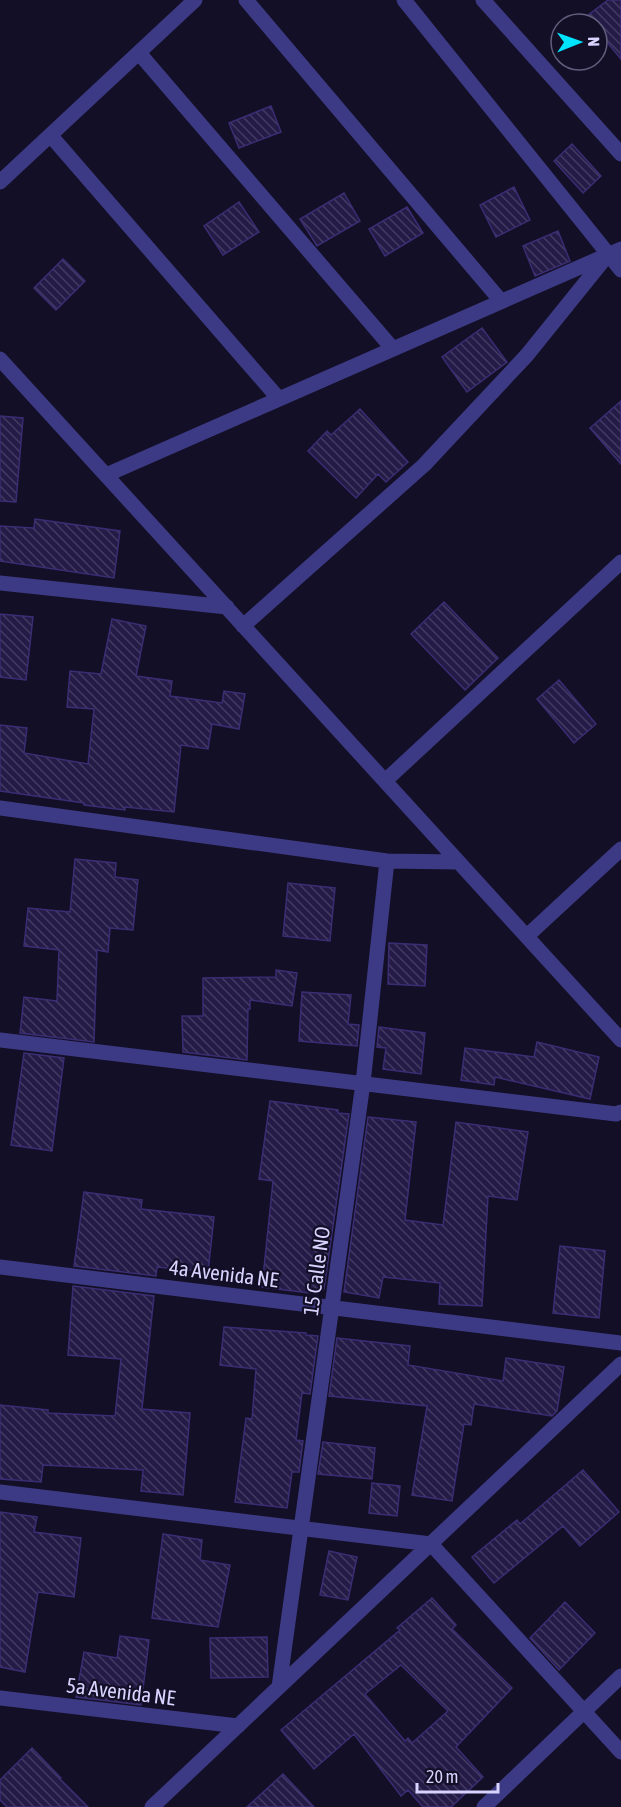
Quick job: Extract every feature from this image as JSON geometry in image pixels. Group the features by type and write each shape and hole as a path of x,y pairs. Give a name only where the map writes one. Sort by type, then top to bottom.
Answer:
{"street":[{"path":"0,182 195,0"},
{"path":"246,0 501,301"},
{"path":"404,0 614,252 621,270"},
{"path":"483,0 621,154"},
{"path":"139,53 393,349"},
{"path":"51,136 279,399"},
{"path":"106,475 614,252"},
{"path":"243,626 424,465 527,355 614,252"},
{"path":"0,358 6,371 106,475 621,1040"},
{"path":"385,781 621,562"},
{"path":"0,583 227,608"},
{"path":"0,808 387,861 458,862"},
{"path":"527,936 621,849"},
{"name":"15 Calle NO","path":"279,1687 363,1083 387,861"},
{"path":"0,1040 621,1112"},
{"name":"4a Avenida NE","path":"0,1267 621,1343"},
{"path":"152,1807 621,1364"},
{"path":"0,1492 431,1544 621,1752"},
{"path":"484,1807 621,1676"},
{"name":"5a Avenida NE","path":"0,1698 238,1726"}],"building":[{"path":"608,0 621,0 621,59 609,44 609,12 592,12"},
{"path":"271,106 281,132 239,148 229,123"},
{"path":"572,144 601,176 583,193 554,161"},
{"path":"514,187 530,220 496,237 480,205"},
{"path":"344,193 360,221 317,246 300,219"},
{"path":"239,202 259,232 223,255 204,226"},
{"path":"407,207 423,233 385,256 369,229"},
{"path":"558,231 570,261 535,276 523,246"},
{"path":"63,259 85,281 56,310 34,288"},
{"path":"482,328 507,362 467,392 442,357"},
{"path":"621,401 621,464 590,428"},
{"path":"360,409 408,462 386,482 378,474 356,498 308,451 327,431 331,435"},
{"path":"0,416 23,418 16,502 0,501"},
{"path":"35,519 120,531 114,578 0,561 0,526 34,528"},
{"path":"444,602 498,658 465,690 411,634"},
{"path":"0,614 33,617 26,680 0,677"},
{"path":"112,619 146,626 136,676 172,681 170,696 222,703 224,691 245,694 239,729 212,724 208,749 181,745 174,812 125,807 125,810 0,791 0,725 27,728 24,753 88,764 94,709 67,707 70,671 101,674"},
{"path":"559,680 596,724 574,743 537,699"},
{"path":"75,859 116,863 115,877 138,880 133,930 110,928 108,952 97,950 94,1042 20,1033 24,997 57,1001 59,950 24,946 28,908 70,912"},
{"path":"288,883 335,888 330,941 283,936"},
{"path":"389,943 427,945 425,986 388,984"},
{"path":"276,970 297,973 292,1006 250,1000 247,1060 183,1052 182,1016 203,1016 203,978 276,977"},
{"path":"302,992 351,995 348,1024 359,1025 357,1046 299,1041"},
{"path":"379,1027 425,1033 421,1074 383,1069 386,1048 377,1047"},
{"path":"537,1042 599,1057 590,1099 495,1077 494,1085 461,1080 465,1048 534,1057"},
{"path":"24,1053 64,1058 52,1151 11,1145"},
{"path":"270,1101 338,1110 338,1113 349,1114 324,1289 318,1288 317,1294 262,1287 273,1181 259,1179"},
{"path":"368,1117 416,1122 405,1220 443,1225 456,1122 528,1132 517,1200 488,1196 482,1306 439,1304 440,1283 383,1277 379,1298 344,1292"},
{"path":"84,1192 142,1200 141,1209 214,1217 208,1272 157,1267 156,1276 74,1266"},
{"path":"560,1246 605,1251 599,1318 553,1313"},
{"path":"73,1286 154,1296 142,1409 190,1413 183,1495 141,1491 143,1470 43,1465 41,1482 0,1479 0,1405 48,1410 48,1413 115,1416 121,1359 68,1355"},
{"path":"224,1327 306,1333 306,1335 318,1336 310,1394 302,1393 296,1440 303,1441 299,1472 292,1472 287,1508 235,1502 246,1418 252,1419 256,1369 220,1365"},
{"path":"337,1338 410,1346 408,1365 503,1381 506,1358 564,1367 557,1411 552,1416 474,1404 471,1425 464,1424 452,1501 412,1495 427,1406 329,1396"},
{"path":"323,1442 375,1448 372,1479 318,1474"},
{"path":"583,1470 619,1512 580,1546 563,1526 494,1583 472,1557 517,1520 520,1524"},
{"path":"372,1483 400,1486 397,1516 369,1513"},
{"path":"0,1512 37,1517 34,1532 81,1538 74,1597 38,1592 25,1672 0,1667"},
{"path":"163,1534 202,1540 200,1560 230,1565 218,1627 152,1618"},
{"path":"329,1551 357,1557 348,1600 320,1595"},
{"path":"432,1598 456,1625 452,1629 512,1688 456,1747 483,1777 451,1807 423,1807 408,1790 401,1796 354,1734 314,1769 281,1730 400,1630 397,1628","holes":["401,1665 448,1711 412,1743 408,1738 405,1741 365,1694"]},
{"path":"565,1602 595,1633 559,1670 530,1638"},
{"path":"120,1636 149,1640 141,1705 76,1697 84,1652 117,1658"},
{"path":"267,1637 268,1677 211,1678 210,1638"},
{"path":"32,1748 88,1807 7,1807 0,1800 0,1780"},
{"path":"283,1774 314,1807 247,1807"}]}
